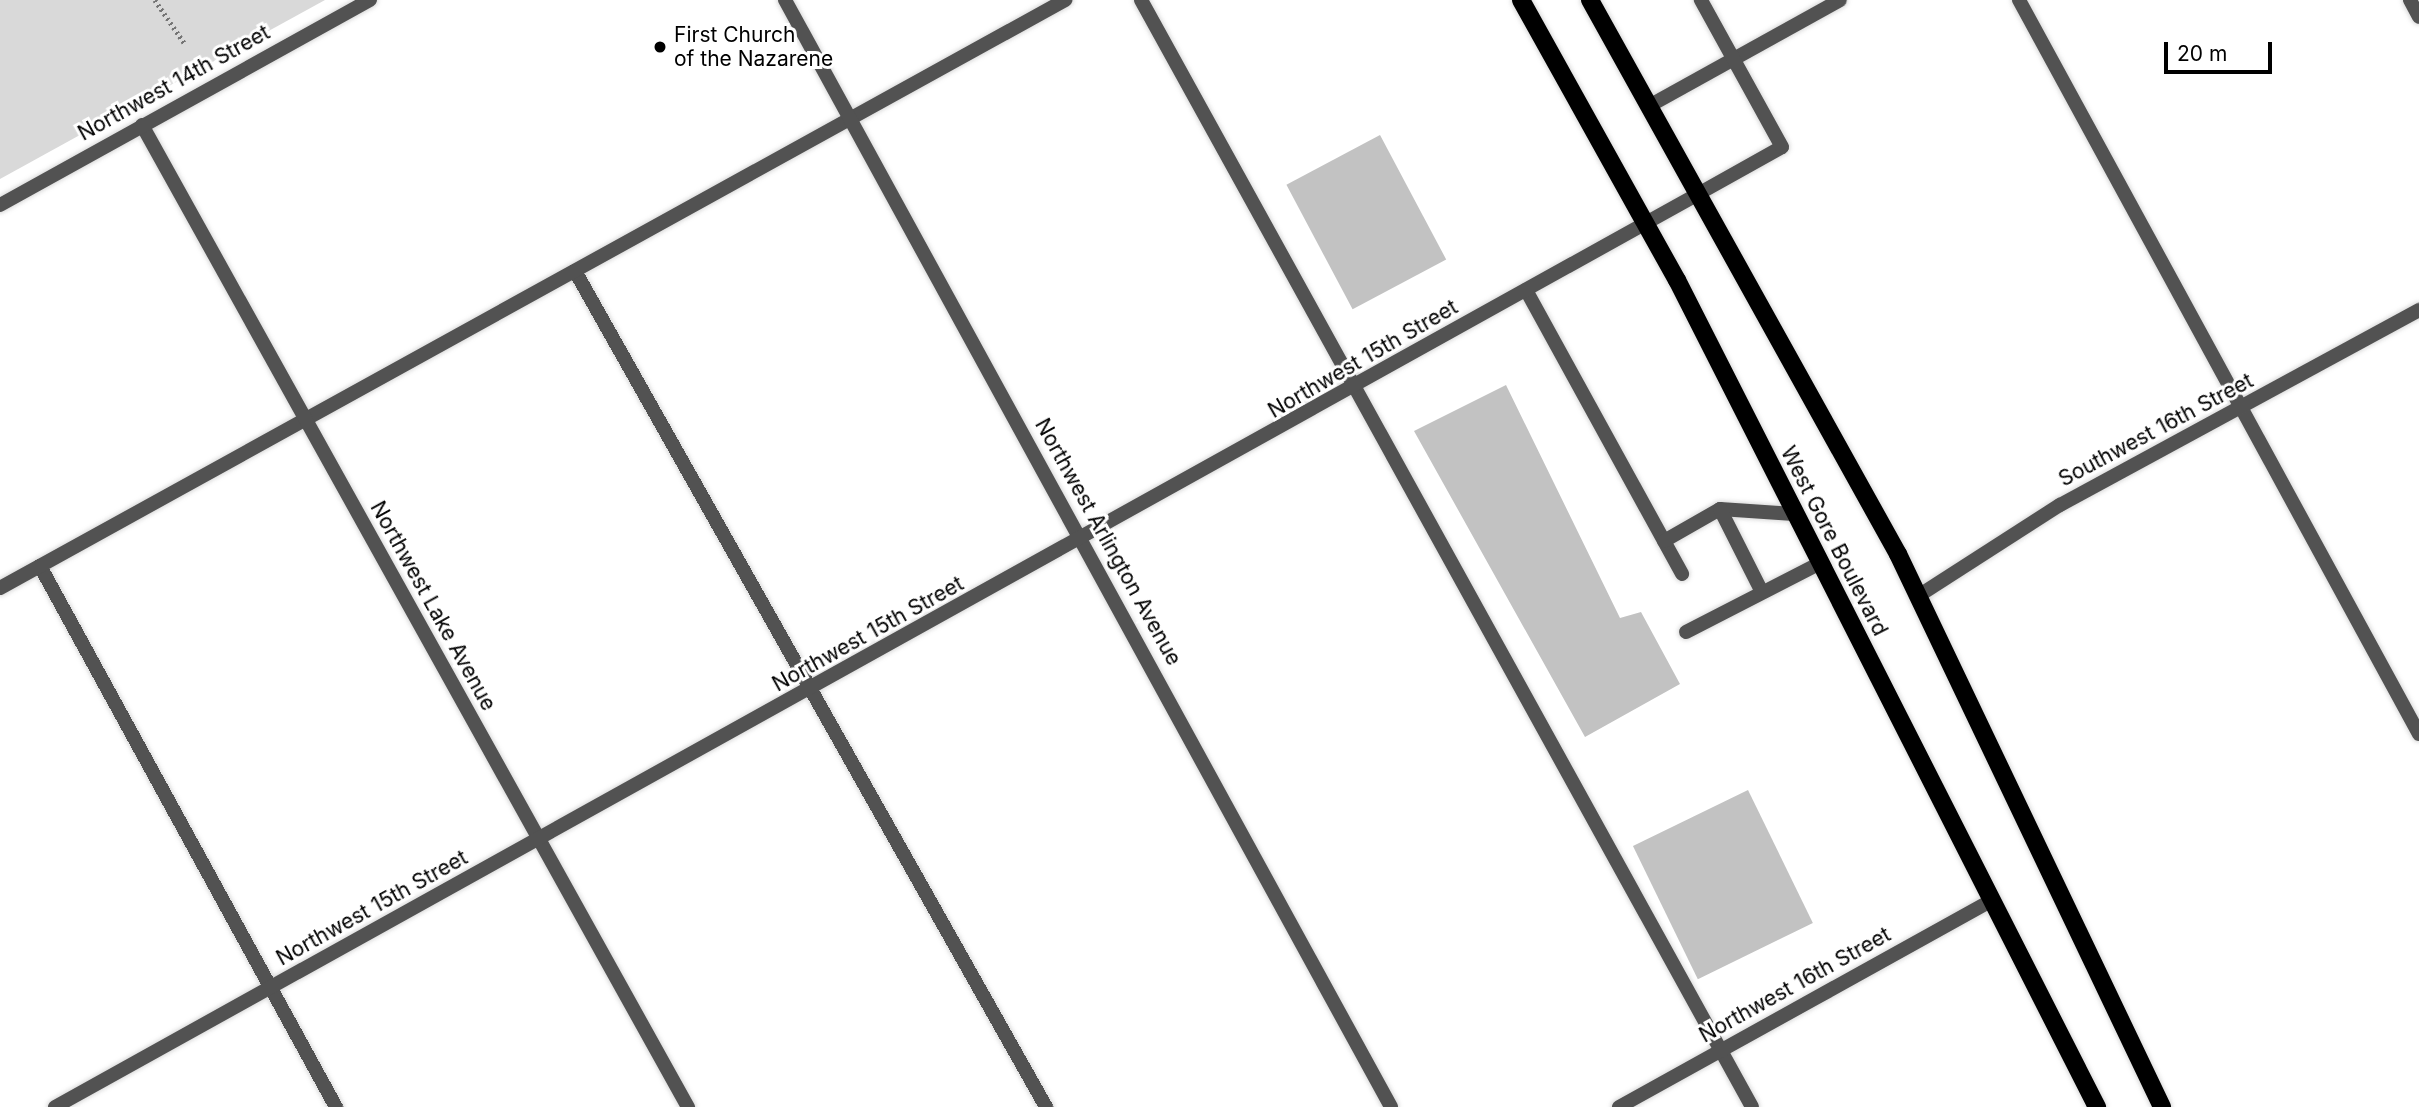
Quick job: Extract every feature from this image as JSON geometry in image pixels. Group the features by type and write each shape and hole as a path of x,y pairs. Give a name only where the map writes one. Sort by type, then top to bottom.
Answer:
{"main road":[{"name":"West Gore Boulevard","path":"1521,0 1646,224 2097,1107"},
{"path":"1590,0 1918,596 2162,1107"}],"street":[{"name":"Northwest 14th Street","path":"0,205 370,0"},
{"name":"Northwest Arlington Avenue","path":"785,0 1083,539 1391,1107"},
{"path":"0,588 1065,0"},
{"path":"1141,0 1752,1107"},
{"path":"1701,0 1734,58"},
{"path":"1649,106 1840,0"},
{"path":"2019,0 2419,734"},
{"path":"2410,0 2419,17"},
{"name":"Northwest 15th Street","path":"55,1107 1356,388 1782,147 1734,58"},
{"name":"Northwest Lake Avenue","path":"142,125 688,1107"},
{"path":"575,271 807,691 1046,1107"},
{"path":"1526,290 1682,574"},
{"name":"Southwest 16th Street","path":"1918,596 2060,505 2419,310"},
{"path":"1664,541 1720,509 1794,514"},
{"path":"1720,509 1762,592"},
{"path":"1686,632 1820,563"},
{"path":"40,566 336,1107"},
{"name":"Northwest 16th Street","path":"1619,1107 1991,901"}],"path":[{"path":"155,0 185,44"}],"shaded area":[{"path":"0,0 325,0 0,179"}],"building":[{"path":"1380,135 1446,259 1353,309 1286,185"},
{"path":"1506,385 1620,618 1641,612 1680,684 1585,737 1414,431"},
{"path":"1748,790 1813,923 1698,979 1633,846"}],"place":[{"name":"First Church of the Nazarene","path":"660,47"}]}
